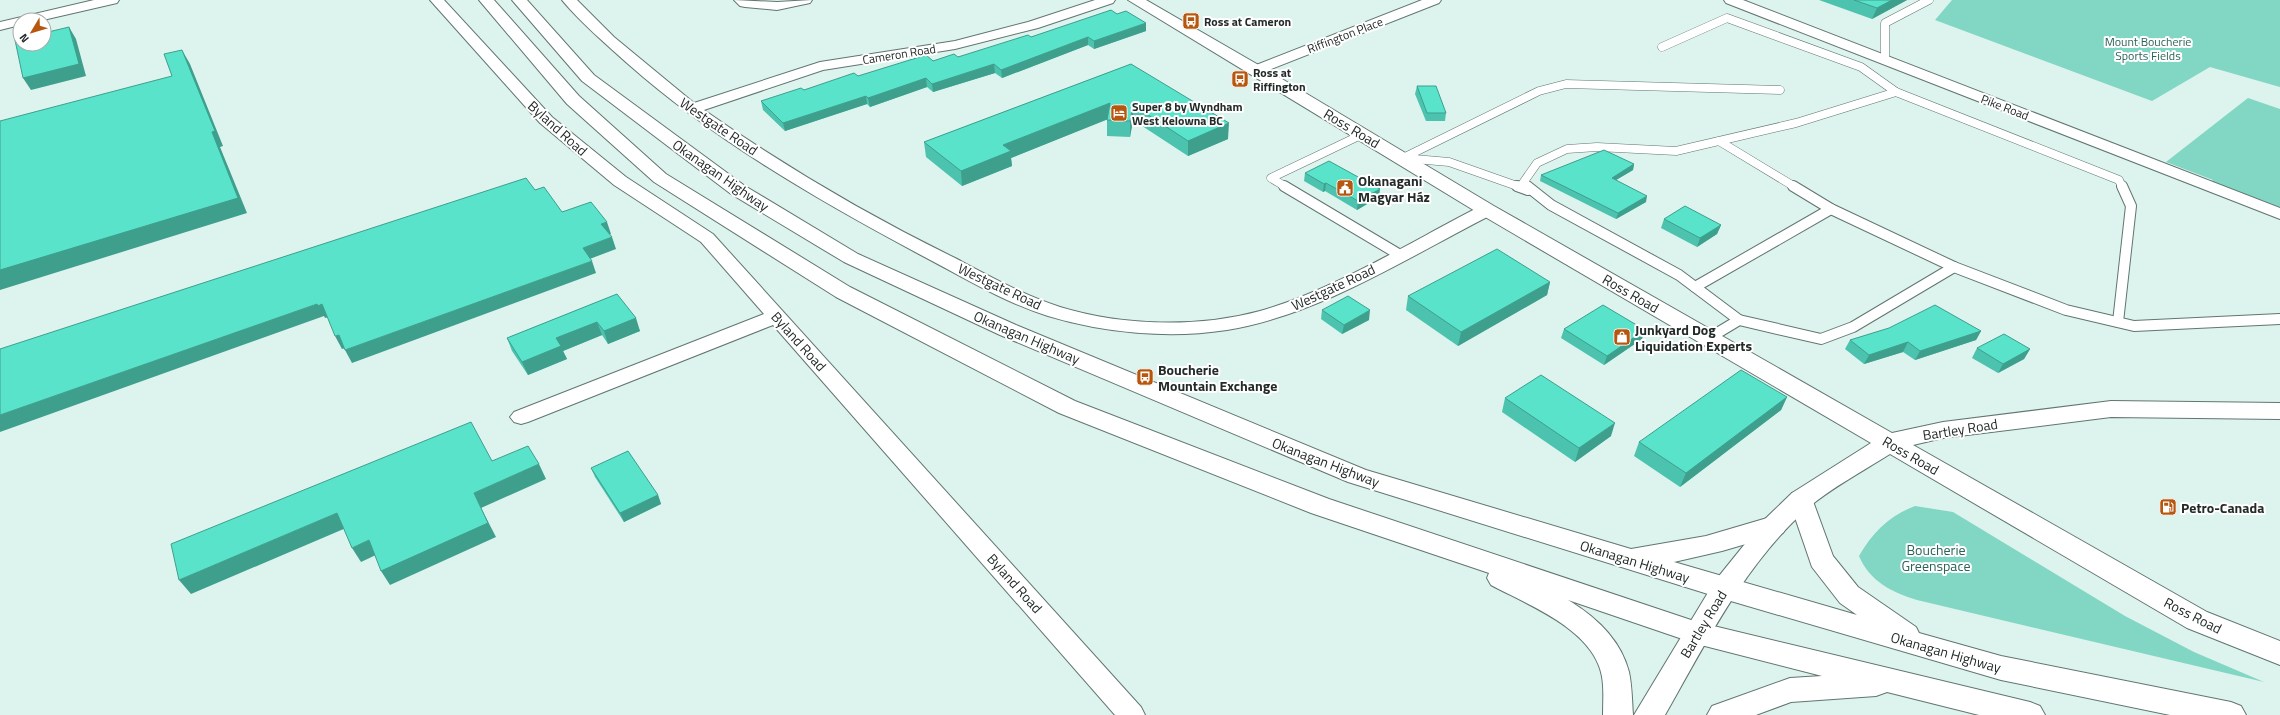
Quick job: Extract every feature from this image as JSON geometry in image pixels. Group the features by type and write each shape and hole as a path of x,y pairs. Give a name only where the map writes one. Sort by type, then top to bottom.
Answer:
{"main road":[{"path":"486,0 573,100 660,178 843,292 1067,407 1320,506 1697,633 2030,715"},
{"name":"Okanagan Highway","path":"519,0 588,78 738,190 851,258 1008,330 1357,476 1724,588 2001,668 2231,715"},
{"name":"Ross Road","path":"1135,0 1256,70 1487,210 2197,620 2280,654"},
{"name":"Bartley Road","path":"1649,715 1724,588 1774,526 1801,500 1890,442 1943,430 2111,409 2280,411"},
{"path":"1801,500 1821,560 1849,595 1922,645"},
{"path":"1627,559 1679,553 1714,545 1774,526"},
{"path":"1442,548 1576,618 1602,643 1614,668 1618,715"},
{"path":"1722,715 1790,690 1896,682"}],"street":[{"name":"Byland Road","path":"437,0 546,120 620,181 707,238 1132,715"},
{"name":"Westgate Road","path":"569,0 601,34 691,109 800,180 888,231 1018,297 1055,311 1098,322 1149,328 1187,327 1226,324 1271,315 1313,299 1487,210"},
{"path":"742,0 745,3 777,6 804,0"},
{"name":"Cameron Road","path":"691,109 820,66 955,45 1033,25 1108,0"},
{"name":"Riffington Place","path":"1256,70 1434,0"},
{"name":"Pike Road","path":"1731,0 2280,214"},
{"path":"52,14 107,1"},
{"path":"0,26 12,23"},
{"path":"521,417 777,316"}],"lane":[{"path":"1884,60 1885,23 1929,0"},
{"path":"1662,47 1726,18 1861,67 1896,92 2119,180 2131,206 2118,322"},
{"path":"1403,158 1540,91 1566,84 1780,90"},
{"path":"1896,92 1796,123 1676,151 1597,147 1567,149 1537,163 1523,183 1551,205 1679,275 1739,320 1821,339 1853,327 1954,267"},
{"path":"1363,134 1271,178 1400,255"},
{"path":"1719,141 1831,209 1954,267 2066,310 2134,326 2280,319"},
{"path":"1403,158 1449,162 1534,192"},
{"path":"1695,287 1831,209"},
{"path":"1709,338 1739,320"}],"green space":[{"name":"Mount Boucherie Sports Fields","path":"1952,0 2280,0 2280,87 2210,67 2152,101 1935,20"},
{"path":"2248,98 2280,109 2280,210 2209,183 2213,180 2166,162"},
{"name":"Boucherie Greenspace","path":"1915,506 1953,512 2125,616 2194,652 2264,682 1917,600 1883,585 1869,573 1859,556 1882,526 1898,514"}],"building":[{"path":"1854,0 1892,0 1877,8"},
{"path":"1111,10 1117,14 1126,11 1146,23 1094,41 1088,37 1001,70 994,64 932,84 926,78 868,98 866,96 783,123 761,101 801,88 804,90 854,73 858,76 926,55 933,61 954,54 958,57 1028,35 1031,37"},
{"path":"69,27 79,64 23,78 18,52 52,52 52,31"},
{"path":"182,50 215,131 212,132 238,198 0,270 0,121 172,76 164,54"},
{"path":"1131,64 1229,123 1188,141 1133,105 1130,121 1107,120 1110,103 1003,145 1011,151 961,171 924,142"},
{"path":"1417,86 1436,86 1446,113 1427,113"},
{"path":"1604,150 1634,164 1612,178 1647,196 1618,213 1541,175"},
{"path":"1329,161 1380,189 1358,201 1305,173"},
{"path":"526,178 535,190 544,187 562,212 591,202 607,222 601,224 612,237 583,248 592,261 345,350 339,335 335,336 322,304 318,306 317,304 0,415 0,349"},
{"path":"1685,206 1721,225 1700,238 1664,219"},
{"path":"1497,249 1550,282 1461,332 1408,296"},
{"path":"617,294 636,318 604,331 597,322 556,338 561,346 522,362 507,338"},
{"path":"1348,296 1370,310 1344,325 1322,310"},
{"path":"1603,305 1645,330 1607,356 1564,329"},
{"path":"1935,305 1981,331 1920,351 1908,342 1869,355 1850,340 1889,328"},
{"path":"2004,334 2030,349 2003,364 1977,348"},
{"path":"1741,370 1787,397 1686,473 1639,442"},
{"path":"1541,375 1615,423 1579,448 1505,398"},
{"path":"471,422 492,461 528,446 539,464 474,493 488,523 381,571 369,540 352,548 337,513 179,580 171,544"},
{"path":"628,451 658,495 620,513 591,468"}],"place":[{"name":"Ross at Cameron","path":"1191,21"},
{"name":"Ross at Riffington","path":"1240,79"},
{"name":"Super 8 by Wyndham West Kelowna BC","path":"1119,113"},
{"name":"Okanagani Magyar Ház","path":"1345,188"},
{"name":"Junkyard Dog Liquidation Experts","path":"1622,337"},
{"name":"Boucherie Mountain Exchange","path":"1145,377"},
{"name":"Petro-Canada","path":"2168,507"}]}
